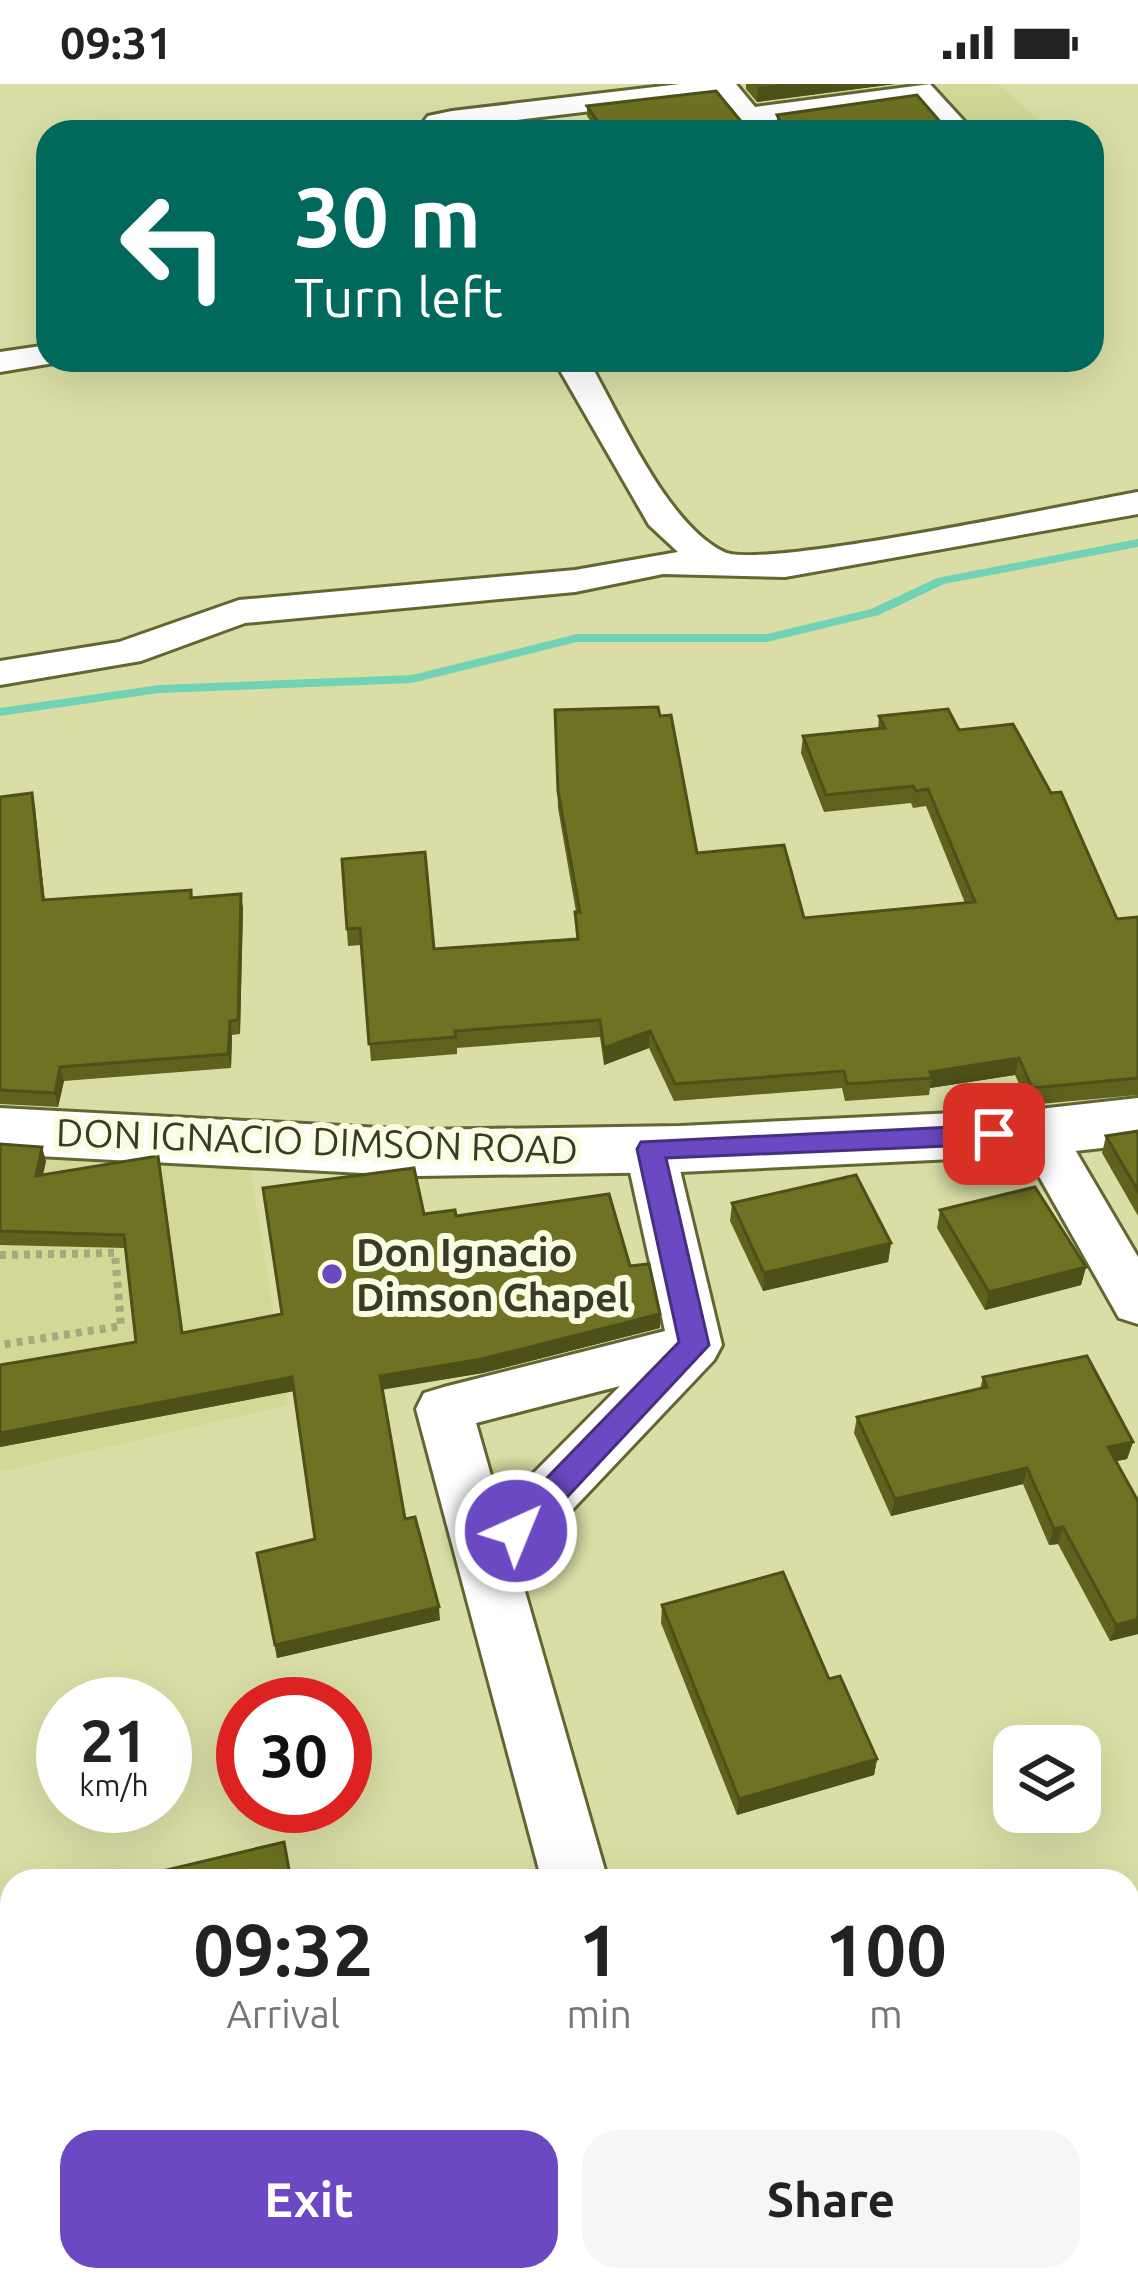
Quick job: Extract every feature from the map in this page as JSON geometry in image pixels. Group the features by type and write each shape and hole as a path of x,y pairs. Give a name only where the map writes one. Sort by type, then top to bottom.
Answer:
{"street":[{"path":"447,120 724,87 752,120"},
{"path":"776,120 925,92 949,120"},
{"path":"0,362 36,357"},
{"path":"578,372 667,525 711,560"},
{"path":"0,673 128,653 239,612 575,581 663,563 711,560 784,566 1138,503"},
{"name":"DON IGNACIO DIMSON ROAD","path":"0,1131 419,1153 650,1149 1039,1132 1138,1121"},
{"path":"1039,1132 1138,1303"},
{"path":"650,1149 694,1345"},
{"path":"572,1869 444,1409 694,1345"},
{"path":"486,1562 694,1345"}],"path":[{"path":"0,1256 115,1253 121,1326 0,1346"}],"shaded area":[{"path":"736,84 998,84 1039,120 766,120"},
{"path":"0,1153 249,1160 288,1405 0,1472"}],"building":[{"path":"716,91 740,120 597,120 587,106"},
{"path":"917,95 939,120 780,120 777,115"},
{"path":"658,707 660,716 671,715 697,853 784,845 804,918 975,902 928,789 916,791 913,786 826,795 803,736 885,728 879,716 948,709 959,730 1013,724 1051,793 1061,792 1117,919 1138,917 1138,1078 1032,1088 1019,1058 930,1072 932,1078 847,1084 844,1071 675,1084 650,1031 604,1048 600,1020 455,1031 456,1037 369,1044 360,928 347,929 342,859 425,852 434,949 578,939 575,912 580,912 558,791 555,710"},
{"path":"32,793 43,900 191,890 191,898 241,894 238,1020 230,1021 228,1054 60,1067 55,1093 0,1090 0,797"},
{"path":"1138,1131 1138,1191 1106,1136"},
{"path":"0,1144 42,1147 36,1176 158,1156 182,1333 282,1314 263,1188 414,1168 424,1214 455,1210 456,1216 609,1194 630,1266 649,1264 660,1314 482,1359 380,1376 405,1519 415,1517 439,1607 275,1645 257,1553 315,1539 292,1377 0,1433 0,1365 136,1342 124,1235 0,1231"},
{"path":"856,1175 891,1243 764,1273 732,1203"},
{"path":"1035,1187 1086,1267 989,1292 940,1210"},
{"path":"1087,1356 1133,1442 1108,1447 1138,1501 1138,1619 1116,1625 1063,1527 1054,1529 1027,1468 895,1499 857,1417 987,1387 983,1377"},
{"path":"783,1572 829,1679 840,1676 877,1759 739,1799 662,1605"},
{"path":"284,1842 289,1869 171,1869"}],"waterway":[{"path":"0,712 159,689 412,679 577,638 767,638 875,612 941,581 1138,543"}],"place":[{"name":"Don Ignacio Dimson Chapel","path":"332,1274"}],"route":[{"path":"516,1531 694,1345 650,1149 994,1134"}]}
